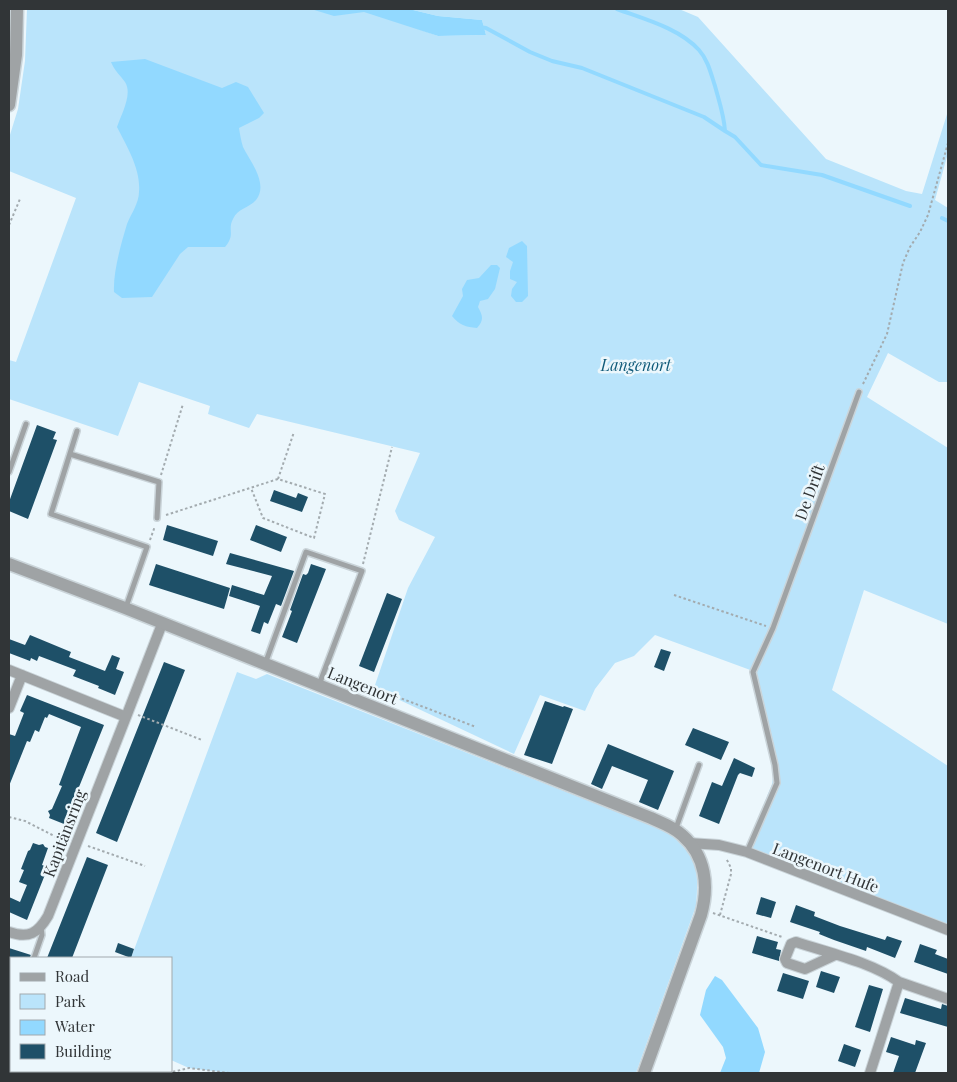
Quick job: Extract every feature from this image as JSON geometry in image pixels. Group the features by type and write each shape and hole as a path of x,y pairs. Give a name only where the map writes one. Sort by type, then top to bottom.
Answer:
{"street":[{"path":"9,105 16,55 17,9"},
{"name":"Langenort","path":"9,564 125,608 642,814 676,830 692,847"},
{"name":"Kapitänsring","path":"42,927 48,916 162,624"},
{"path":"9,670 127,714"},
{"path":"9,708 22,675"},
{"name":"Langenort Hufe","path":"692,847 719,844 747,852 948,930"},
{"path":"644,1073 698,924 705,898 702,865 692,847"},
{"path":"9,932 24,935 33,934 42,927"},
{"path":"835,955 805,968 787,963 785,959 791,944 796,942 835,955 886,973 899,982 948,999"},
{"path":"870,1073 899,982"}],"lane":[{"name":"De Drift","path":"747,852 777,783 775,765 753,672 773,628 859,392"},
{"path":"9,472 26,424"},
{"path":"77,431 51,514 148,547 125,608"},
{"path":"70,454 159,482 157,518"},
{"path":"264,664 306,552 362,571 319,685"},
{"path":"676,830 699,765"},
{"path":"34,957 42,935 42,927"}],"path":[{"path":"859,392 887,334 903,263 910,246 920,232 928,215 948,143"},
{"path":"9,225 20,199"},
{"path":"159,482 183,404"},
{"path":"278,480 294,432"},
{"path":"362,571 392,447"},
{"path":"148,547 157,518 251,488 278,480 325,494 314,538 263,518 251,488"},
{"path":"674,595 773,628"},
{"path":"368,705 374,688 476,727"},
{"path":"127,714 202,740"},
{"path":"9,818 25,821 62,841 88,846 145,866"},
{"path":"718,914 731,874 731,868 719,844"},
{"path":"714,913 796,942"},
{"path":"168,1073 189,1068 229,1073"},
{"path":"150,1072 164,1073"}],"green space":[{"name":"Langenort","path":"27,9 362,9 438,36 486,35 482,20 438,16 409,9 679,9 698,17 826,159 906,191 922,194 948,111 948,153 935,200 948,208 948,382 939,382 888,353 867,397 948,448 948,624 864,590 832,690 948,766 948,934 743,855 772,784 775,765 753,671 655,635 634,656 615,663 595,689 585,711 540,695 514,754 374,688 408,588 435,537 399,520 395,511 420,453 257,414 249,428 208,414 210,406 139,382 118,436 9,399 9,360 16,362 76,198 9,171 9,138 18,109 25,61"},
{"path":"237,672 256,679 267,674 668,832 691,857 696,872 696,906 636,1073 229,1073 189,1068 172,1060 172,957 131,957"}],"water":[{"path":"311,9 409,9 438,16 482,20 486,35 438,36 364,12 334,16"},
{"path":"145,59 222,88 236,82 248,87 264,113 259,118 239,128 243,147 257,173 260,187 256,200 235,215 231,223 230,239 225,247 188,247 180,254 152,297 122,298 114,292 116,267 127,224 138,200 139,183 136,167 117,127 126,105 127,87 111,62"},
{"path":"522,241 527,246 528,296 522,302 516,302 511,296 512,289 517,282 510,279 513,262 506,257 509,248"},
{"path":"491,265 497,265 500,268 495,289 488,299 480,301 478,307 482,315 481,323 477,328 457,322 452,316 463,296 462,289 467,280 479,278"},
{"path":"715,976 722,980 758,1028 765,1052 759,1073 720,1073 726,1058 723,1047 700,1015 706,990"}],"building":[{"path":"37,425 56,432 53,439 57,440 28,519 9,511 9,502"},
{"path":"274,490 296,498 298,493 308,497 302,512 270,501"},
{"path":"167,525 218,541 213,556 163,540"},
{"path":"256,525 287,537 281,552 250,540"},
{"path":"230,553 294,571 281,606 276,604 268,624 264,622 260,634 251,631 260,606 229,596 232,585 264,595 272,576 226,564"},
{"path":"156,564 230,588 224,609 149,585"},
{"path":"311,564 326,569 297,643 282,637 303,574 306,575 308,573"},
{"path":"387,593 402,599 374,672 359,666"},
{"path":"30,635 71,652 69,657 105,671 112,655 120,658 116,669 124,672 115,695 98,688 99,686 73,676 76,670 39,656 37,661 31,658 30,661 9,653 9,639 25,645"},
{"path":"661,649 671,652 664,671 654,667"},
{"path":"164,662 185,670 117,842 96,833"},
{"path":"27,695 104,725 64,824 49,818 48,811 52,809 62,786 59,785 81,727 49,714 47,718 45,717 39,732 35,730 30,742 27,741 9,786 9,734 15,736 24,713 20,711"},
{"path":"545,701 573,709 552,764 524,755"},
{"path":"693,728 729,742 721,760 685,745"},
{"path":"608,744 674,771 658,810 639,802 648,780 612,766 602,789 591,784"},
{"path":"734,758 755,768 752,777 740,773 738,775 719,824 699,816 712,782 722,786"},
{"path":"33,843 43,844 48,848 42,865 48,867 27,920 9,912 9,897 20,902 27,885 19,882 24,870 21,869"},
{"path":"87,857 108,865 72,957 47,957"},
{"path":"761,897 776,902 771,918 756,914"},
{"path":"796,905 815,912 814,916 840,926 885,940 887,936 902,941 895,958 867,947 866,951 790,922"},
{"path":"757,936 778,942 776,949 781,950 779,961 752,953"},
{"path":"118,943 134,949 131,957 115,952"},
{"path":"920,944 937,950 935,954 948,959 948,974 914,962"},
{"path":"9,948 31,955 30,957 9,958"},
{"path":"821,971 840,977 834,993 816,987"},
{"path":"783,973 809,981 803,999 777,991"},
{"path":"869,985 883,989 870,1032 855,1027"},
{"path":"905,998 941,1009 942,1004 948,1006 948,1027 900,1013"},
{"path":"891,1037 915,1045 916,1040 926,1043 915,1073 893,1073 899,1056 886,1052"},
{"path":"844,1044 861,1050 855,1067 838,1061"}],"waterway":[{"path":"617,9 671,30 691,42 699,50 707,63 712,77 725,131 735,137 761,165 822,175 910,206"},
{"path":"479,27 486,28 530,52 552,61 582,68 704,117 725,131"},
{"path":"942,218 948,221"}]}
